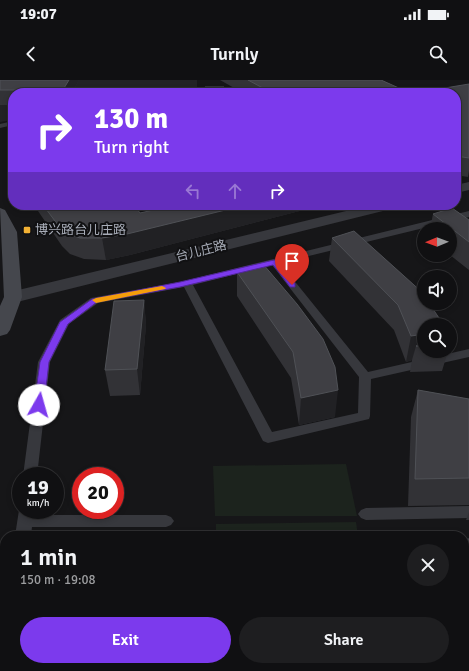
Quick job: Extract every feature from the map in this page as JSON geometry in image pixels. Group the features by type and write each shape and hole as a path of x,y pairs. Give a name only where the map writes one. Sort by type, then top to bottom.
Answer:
{"street":[{"name":"台儿庄路","path":"13,297 369,210"},
{"path":"0,330 13,297 9,232 2,222"}],"lane":[{"path":"31,467 44,362 64,322 95,300 187,283 469,214"},
{"path":"450,218 463,227"},
{"path":"187,283 268,438 364,416 365,377 274,262"},
{"path":"365,377 469,353"},
{"path":"366,514 469,512"},
{"path":"64,517 166,521"},
{"path":"24,531 25,519"}],"shaded area":[{"path":"0,80 197,80 197,88 8,88 8,121 0,122"},
{"path":"346,464 357,516 215,516 213,466"},
{"path":"356,522 357,531 216,531 216,524"}],"building":[{"path":"0,80 69,80 64,88 8,88 8,90 0,90"},
{"path":"248,80 381,80 399,88 263,88"},
{"path":"469,84 469,158 461,157 461,88 445,88"},
{"path":"205,87 224,87 224,88"},
{"path":"47,210 138,210 140,213 154,210 225,210 127,234 102,238 80,238 66,233"},
{"path":"446,210 455,210 469,220 469,242 457,233 457,222 443,222 433,214"},
{"path":"354,231 417,288 417,310 434,310 439,318 417,318 417,335 411,336 398,305 332,238"},
{"path":"263,264 297,304 323,339 335,367 338,390 301,398 293,352 237,272"},
{"path":"144,300 137,369 105,370 114,301"},
{"path":"418,390 469,399 469,478 415,479"}],"slow traffic":[{"path":"96,300 162,288"}],"place":[{"name":"博兴路台儿庄路","path":"27,230"}],"route":[{"path":"39,405 44,362 64,322 95,300 180,285 274,262 292,285"}]}
